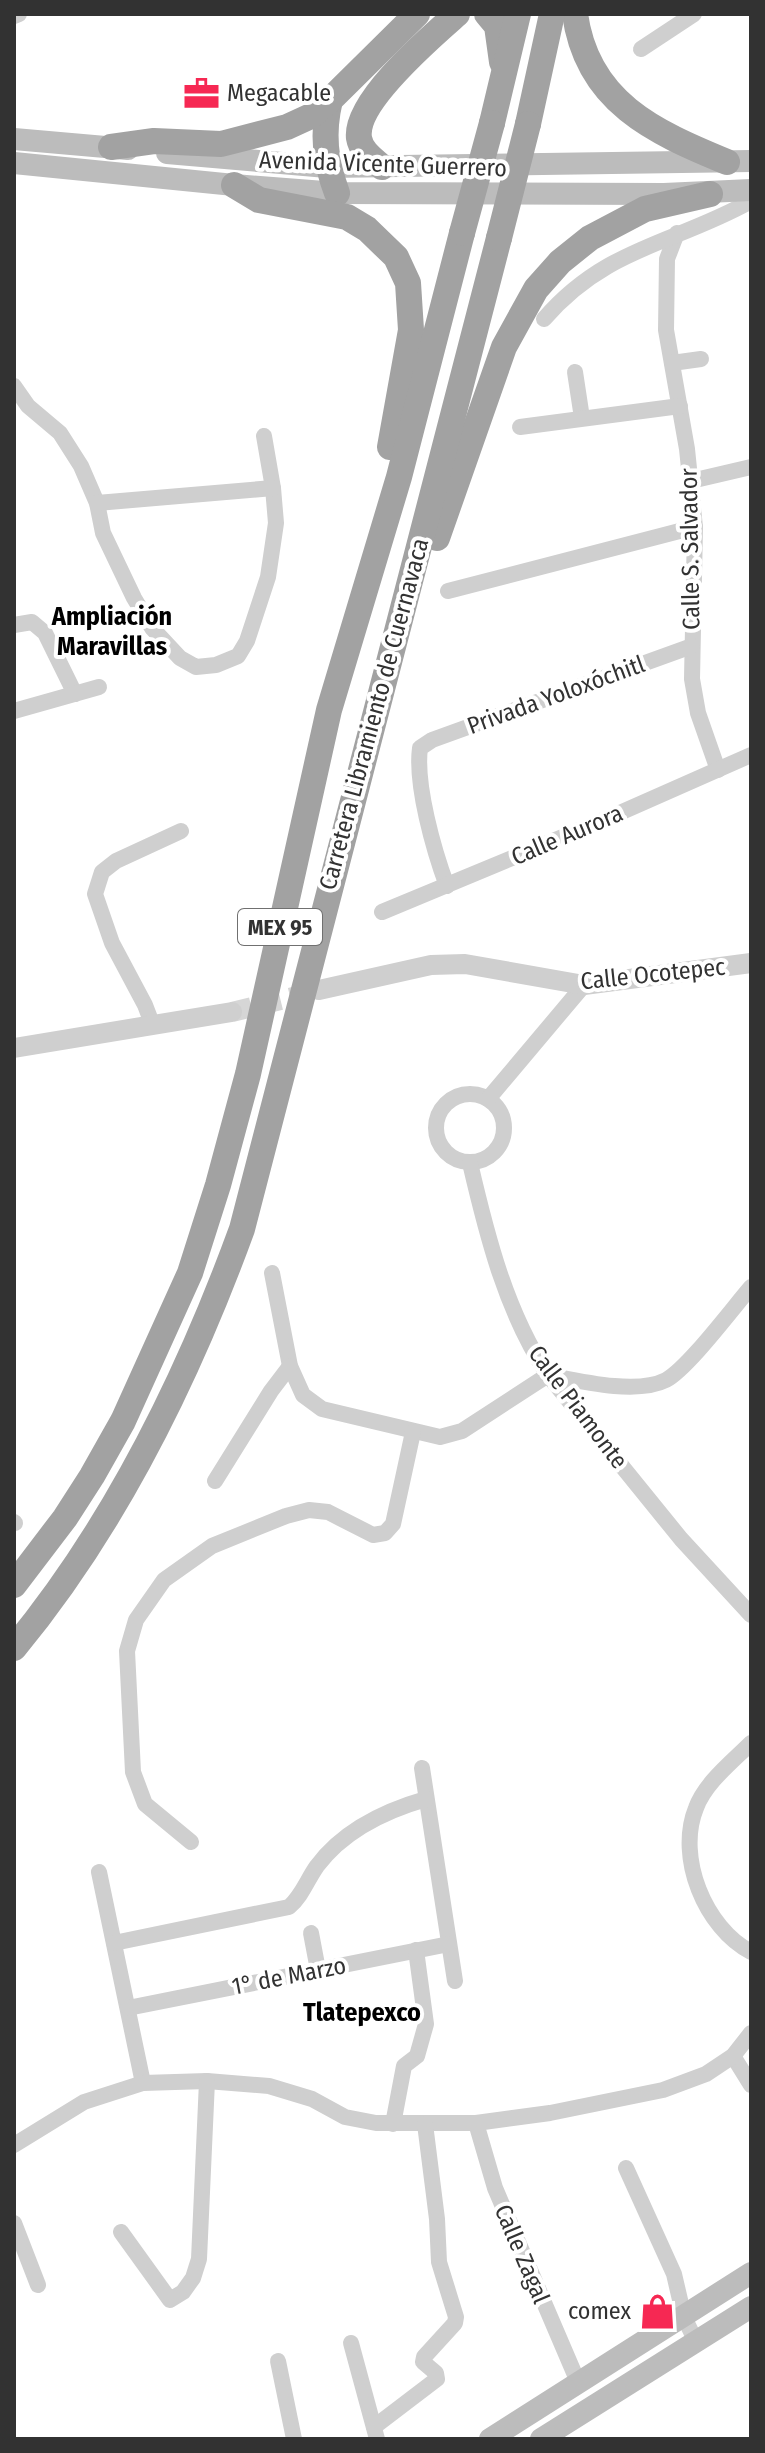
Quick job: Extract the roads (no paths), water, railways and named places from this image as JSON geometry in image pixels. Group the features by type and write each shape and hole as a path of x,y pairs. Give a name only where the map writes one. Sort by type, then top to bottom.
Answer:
{"highway":[{"path":"111,147 154,141 221,144 287,127 311,116 330,100 417,14"},
{"path":"382,167 366,153 359,139 366,107 383,86 457,14"},
{"path":"487,14 497,26 504,73"},
{"name":"Carretera Libramiento de Cuernavaca","path":"14,1585 65,1518 92,1476 123,1421 190,1273 248,1074 329,710 399,477 518,14"},
{"name":"Carretera Libramiento de Cuernavaca","path":"14,1648 76,1565 124,1488 158,1422 226,1272 253,1190 528,124 552,14"},
{"path":"575,14 580,38 593,70 621,105 641,122 683,144 739,162"},
{"path":"330,100 324,144 327,167 337,193"},
{"path":"234,185 259,200 347,217 383,242 396,257 408,283 411,330 406,366 358,606"},
{"path":"379,695 403,645 452,489 504,347 536,289 560,262 590,238 645,209 710,194"}],"main road":[{"name":"Avenida Vicente Guerrero","path":"14,139 327,167 739,162"},
{"path":"50,166 53,142"},
{"name":"Avenida Vicente Guerrero","path":"14,163 337,193 710,194 751,190"},
{"path":"664,164 664,194"},
{"path":"490,2439 751,2273"},
{"path":"541,2439 751,2307"}],"street":[{"path":"641,49 694,14"},
{"path":"544,319 563,297 617,259 730,213 751,201"},
{"name":"Calle S. Salvador","path":"677,233 667,259 666,330 680,406 695,527 692,679 698,713 718,770"},
{"path":"672,363 701,359"},
{"path":"575,372 582,418"},
{"path":"14,386 28,406 60,433 81,466 97,503 103,533 152,628 180,658 196,667 216,665 238,656 247,641 268,577 276,523 264,436"},
{"path":"520,427 680,406"},
{"path":"691,481 751,467"},
{"path":"97,503 273,488"},
{"path":"448,591 695,527"},
{"path":"14,621 32,622 45,633 75,694"},
{"name":"Privada Yoloxóchitl","path":"447,886 426,806 418,761 420,748 432,740 692,646"},
{"path":"14,711 99,687"},
{"name":"Calle Aurora","path":"382,912 751,755"},
{"path":"153,1026 112,943 95,894 102,872 116,861 181,831"},
{"name":"Calle Ocotepec","path":"319,990 431,965 465,964 584,985 751,963"},
{"path":"488,1099 584,985"},
{"path":"14,1048 232,1012"},
{"path":"463,1095 488,1099 503,1119 501,1144 493,1154 470,1163 458,1161 447,1154 439,1144 436,1132 442,1108 463,1095"},
{"name":"Calle Piamonte","path":"470,1163 489,1243 533,1352 548,1375 681,1539 751,1615"},
{"path":"272,1273 290,1366 303,1395 322,1409 440,1437 462,1431 548,1375 615,1385 653,1384 667,1379 682,1367 751,1287"},
{"path":"215,1481 290,1366"},
{"path":"191,1842 145,1804 133,1772 127,1651 136,1620 164,1580 212,1546 286,1516 309,1510 328,1512 373,1535 385,1533 393,1524 413,1432"},
{"path":"751,1743 716,1779 696,1806 689,1831 689,1851 697,1884 714,1918 738,1945 751,1952"},
{"path":"422,1768 455,1981"},
{"path":"114,1943 289,1907 299,1899 317,1866 335,1844 369,1821 426,1799"},
{"path":"99,1872 143,2083"},
{"path":"311,1933 318,1970"},
{"name":"1° de Marzo","path":"128,2008 449,1944"},
{"path":"393,2124 404,2066 417,2056 426,2024 416,1950"},
{"path":"14,2145 84,2102 143,2083 207,2081 269,2086 312,2099 345,2117 376,2123 476,2123 550,2113 663,2090 706,2074 733,2056 751,2033"},
{"path":"733,2056 751,2085"},
{"path":"121,2232 170,2300 183,2292 193,2278 202,2236 207,2081"},
{"name":"Calle Zagal","path":"476,2123 495,2188 578,2382"},
{"path":"351,2343 375,2433 437,2379 438,2376 423,2362 424,2357 456,2317 439,2262 425,2124"},
{"path":"626,2168 674,2274 684,2317 696,2342"},
{"path":"14,2223 38,2285"},
{"path":"278,2361 294,2439"}],"tunnel":[{"path":"232,1012 314,992"}],"place":[{"name":"Megacable","path":"201,93"},
{"name":"comex","path":"657,2311"}],"district":[{"name":"Ampliación Maravillas","path":"112,631"},
{"name":"Tlatepexco","path":"362,2012"}]}
